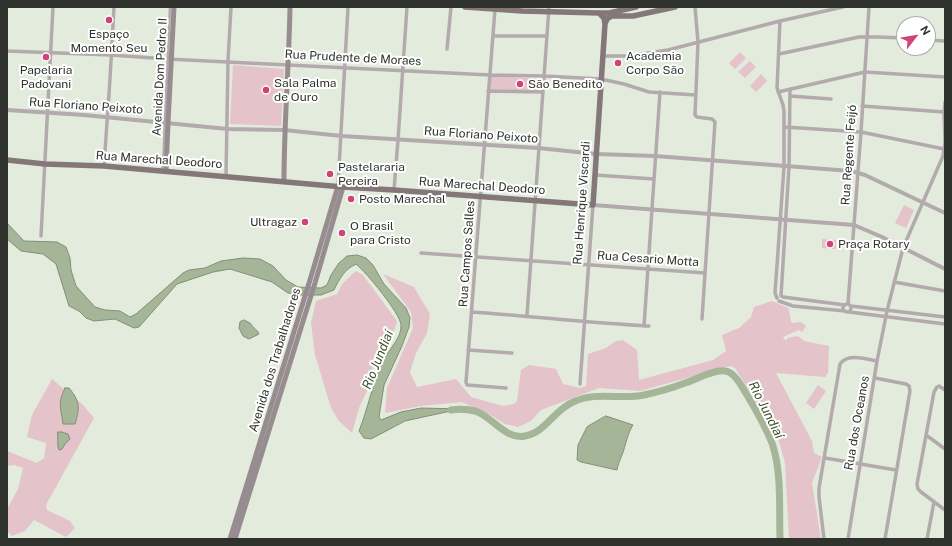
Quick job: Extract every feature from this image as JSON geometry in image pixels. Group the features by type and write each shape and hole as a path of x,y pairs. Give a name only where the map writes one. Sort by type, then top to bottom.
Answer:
{"main road":[{"name":"Avenida Dom Pedro II","path":"164,171 169,59 174,7"},
{"path":"284,181 284,130 289,65 290,7"},
{"path":"465,7 606,13 633,16 675,7"},
{"path":"606,13 636,7"},
{"path":"633,16 640,11 660,7"},
{"path":"604,24 606,13"},
{"path":"604,24 607,19 606,13"},
{"name":"Rua Henrique Viscardi","path":"593,205 604,24"},
{"name":"Rua Marechal Deodoro","path":"7,160 45,164 104,166 340,187 593,205"},
{"name":"Avenida dos Trabalhadores","path":"230,539 313,282 340,187"},
{"name":"Avenida dos Trabalhadores","path":"235,539 305,304"}],"street":[{"path":"41,236 53,7"},
{"path":"104,166 114,7"},
{"path":"169,59 170,7"},
{"path":"226,176 228,61 231,7"},
{"path":"340,187 344,68 348,7"},
{"path":"394,190 407,7"},
{"path":"447,49 451,7"},
{"path":"695,7 698,42 695,113 696,116 712,119 715,122 702,319"},
{"path":"602,56 647,54 842,7"},
{"name":"Rua Regente Feijó","path":"848,305 869,7"},
{"name":"Rua Campos Salles","path":"495,8 466,382 467,385 506,388"},
{"path":"527,315 549,10"},
{"path":"780,21 777,81 778,92 784,105 785,127 783,258 782,291 780,298"},
{"path":"493,36 546,36"},
{"path":"779,54 867,37 896,38"},
{"name":"Rua Prudente de Moraes","path":"7,51 111,55 403,71 544,76 601,80 624,84 649,92 696,95"},
{"path":"778,92 865,72 945,77"},
{"path":"790,89 791,127 789,167 778,258 775,290 776,296 793,306 945,324"},
{"path":"488,92 542,92"},
{"path":"472,312 527,315 585,322 646,326 651,209 660,92"},
{"path":"790,96 831,99"},
{"name":"Rua dos Oceanos","path":"848,539 877,361 887,311 903,248 943,156 945,102"},
{"path":"862,106 944,112"},
{"name":"Rua Floriano Peixoto","path":"7,110 228,128 284,130 342,136 538,148 596,154 655,156 857,172 945,213"},
{"path":"785,127 861,132 944,149"},
{"path":"595,174 654,179"},
{"name":"Rua Marechal Deodoro","path":"593,205 854,225 945,269"},
{"name":"Rua Henrique Viscardi","path":"580,384 593,205"},
{"name":"Rua Cesario Motta","path":"422,253 705,273"},
{"path":"778,258 783,258"},
{"path":"894,282 945,291"},
{"path":"775,290 782,291"},
{"path":"780,298 945,317"},
{"path":"847,312 851,310 848,305"},
{"path":"847,312 843,307 848,305"},
{"path":"468,350 512,352"},
{"path":"824,539 819,497 840,364 843,360 852,357 877,361"},
{"path":"875,378 906,384 909,386 910,390 885,539"},
{"path":"945,390 939,386 934,392 917,480 918,489 945,510"},
{"path":"926,435 945,449"},
{"path":"825,458 896,470"},
{"path":"927,539 934,502"}],"shaded area":[{"path":"740,52 746,58 735,69 729,63"},
{"path":"750,61 756,67 745,78 738,72"},
{"path":"233,65 284,69 281,126 230,124"},
{"path":"761,74 767,81 756,92 750,86"},
{"path":"491,76 543,79 542,92 490,90"},
{"path":"904,205 914,210 906,228 895,223"},
{"path":"7,223 24,241 57,242 66,247 76,286 95,307 105,310 120,311 130,317 136,314 183,273 189,270 205,268 221,261 243,258 260,259 273,266 286,280 298,287 321,288 327,285 331,275 339,263 347,256 357,255 366,258 373,265 384,284 406,308 410,318 409,327 402,346 384,385 379,417 381,420 401,412 421,408 460,409 405,421 371,439 364,438 359,431 373,386 385,357 399,335 401,325 389,303 361,268 356,264 348,269 334,290 321,295 300,295 288,293 272,282 230,269 213,272 177,284 139,327 134,328 115,319 94,321 86,318 79,311 69,306 56,264 43,254 21,251 7,239"},
{"path":"822,239 836,240 836,249 822,248"},
{"path":"356,271 363,275 397,321 395,329 375,355 369,387 359,408 352,433 339,421 331,408 315,355 311,323 316,301 337,294 342,284"},
{"path":"383,274 414,287 430,314 427,333 416,353 410,372 417,387 456,379 471,397 503,406 514,404 517,401 521,370 529,365 556,369 563,384 580,388 586,386 588,354 606,348 616,341 623,340 637,350 639,380 713,360 726,351 722,335 739,328 751,317 754,307 772,301 788,308 791,322 801,322 806,326 802,332 799,330 783,337 785,340 787,340 787,338 798,336 804,341 829,346 828,373 825,377 776,373 812,441 814,453 822,457 812,483 821,539 789,539 785,463 778,438 735,368 730,366 640,391 599,388 541,410 531,421 518,427 505,424 492,416 462,402 421,406 385,413 387,388 413,328 411,312"},
{"path":"244,320 250,323 259,334 249,339 243,336 239,328 240,322"},
{"path":"52,379 83,405 94,418 46,505 47,510 70,521 75,528 66,537 34,520 25,531 12,536 7,531 7,509 18,489 23,468 14,465 7,466 7,451 37,463 44,458 46,443 27,437 32,415"},
{"path":"818,385 826,391 814,409 806,403"},
{"path":"65,388 69,388 77,401 78,413 75,424 63,424 60,402"},
{"path":"606,416 633,425 617,470 577,460 578,445 587,427"},
{"path":"58,432 68,434 70,439 62,449 59,450 58,447"}],"waterway":[{"name":"Rio Jundiaí","path":"451,410 463,409 475,411 505,431 518,436 525,436 538,431 560,410 573,402 582,399 599,396 626,397 644,395 675,387 716,372 729,372 738,380 743,388 772,443 779,478 780,539"}],"place":[{"name":"Espaço Momento Seu","path":"109,20"},
{"name":"Papelaria Padovani","path":"46,57"},
{"name":"Academia Corpo São","path":"618,63"},
{"name":"São Benedito","path":"520,84"},
{"name":"Sala Palma de Ouro","path":"266,90"},
{"name":"Pastelararia Pereira","path":"330,174"},
{"name":"Posto Marechal","path":"351,199"},
{"name":"Ultragaz","path":"305,222"},
{"name":"O Brasil para Cristo","path":"342,233"},
{"name":"Praça Rotary","path":"830,244"}]}
